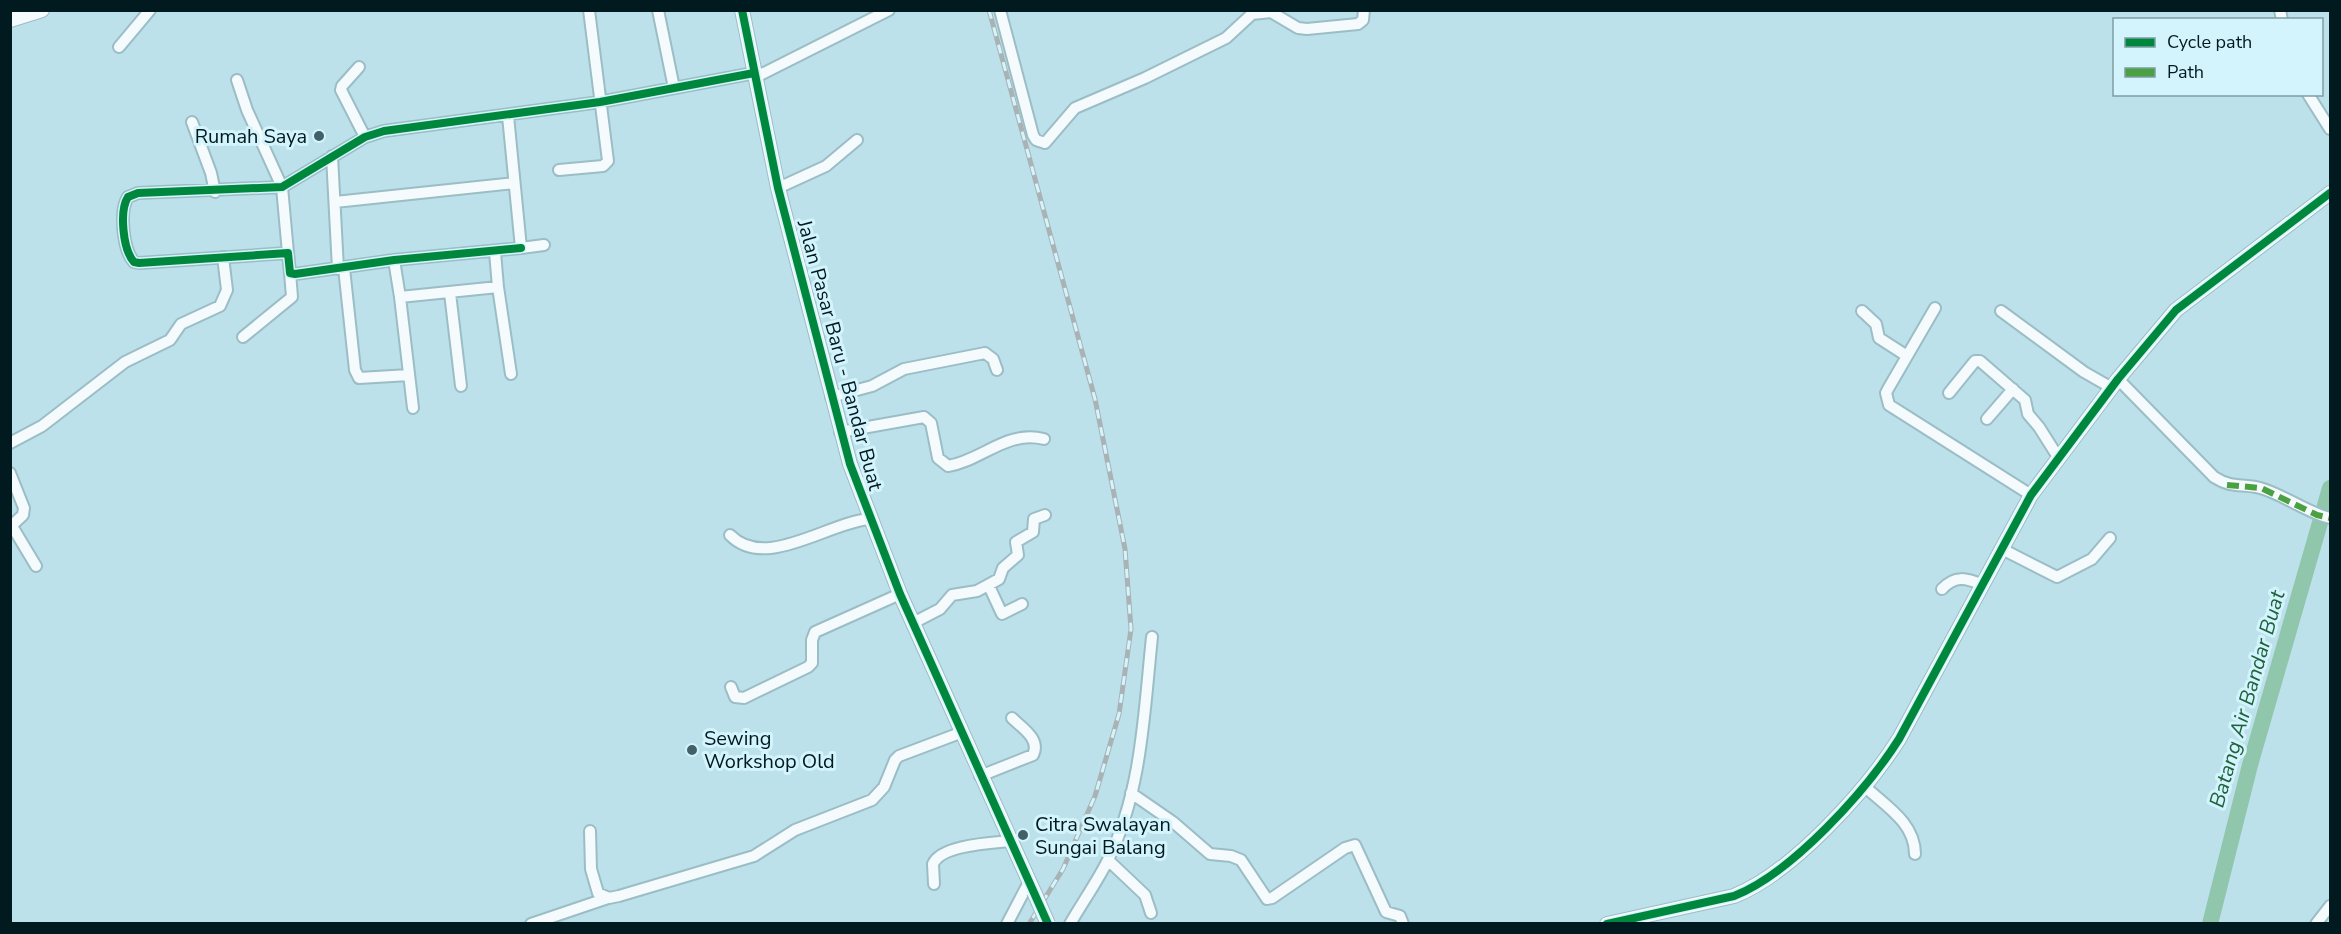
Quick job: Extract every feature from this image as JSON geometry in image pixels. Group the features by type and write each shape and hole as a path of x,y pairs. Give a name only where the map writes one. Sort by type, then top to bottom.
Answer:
{"street":[{"path":"10,20 42,10"},
{"path":"119,47 150,10"},
{"path":"559,170 606,164 589,10"},
{"path":"658,10 674,88"},
{"name":"Jalan Pasar Baru - Bandar Buat","path":"742,10 778,188 840,432 869,519 960,733 1048,924"},
{"path":"288,253 139,263 130,258 124,206 131,195 282,187 365,137 458,120 508,116 600,102 755,75 890,10"},
{"path":"1000,10 1033,135 1036,140 1044,143 1075,108 1145,78 1226,38 1252,14 1271,12 1298,28 1317,30 1358,24 1363,20 1364,10"},
{"path":"359,67 341,90 365,137"},
{"path":"237,80 247,110 282,187 292,297 243,337"},
{"path":"2309,96 2331,129"},
{"path":"508,116 520,249"},
{"path":"192,122 212,172 215,192"},
{"path":"778,188 826,166 857,140"},
{"path":"332,156 341,268 355,370 359,378 409,375"},
{"path":"335,202 514,183"},
{"path":"1607,924 1734,896 1748,890 1806,848 1878,772 1899,739 2031,495 2115,384 2176,310 2331,194"},
{"path":"290,273 544,245"},
{"path":"495,252 512,374"},
{"path":"10,443 42,426 125,362 171,340 181,324 220,306 227,290 223,257"},
{"path":"394,260 413,408"},
{"path":"400,297 498,286"},
{"path":"450,293 461,386"},
{"path":"1935,308 1888,389 1889,405 2031,495"},
{"path":"1862,311 1876,324 1878,338 1907,356"},
{"path":"2001,311 2084,372 2115,384 2214,477 2227,485 2261,488 2317,515 2331,518"},
{"path":"831,397 872,386 904,369 962,356 985,353 993,359 997,370"},
{"path":"1949,393 1977,360 2025,400 2028,414 2058,458"},
{"path":"1987,419 2013,389"},
{"path":"840,432 924,417 931,423 938,458 948,466 1012,438 1026,436 1044,439"},
{"path":"10,472 24,508 23,515 11,526 36,566"},
{"path":"913,623 940,609 952,595 973,592 999,579 1003,568 1018,555 1016,543 1033,532 1034,519 1045,515"},
{"path":"730,535 745,546 763,549 869,519"},
{"path":"2002,549 2057,578 2092,559 2110,538"},
{"path":"1942,589 1951,580 1957,578 1983,585"},
{"path":"988,586 1002,614 1022,604"},
{"path":"731,687 735,697 744,698 808,667 812,663 812,640 815,632 900,594"},
{"path":"1070,924 1108,860 1131,793 1142,742 1152,637"},
{"path":"980,776 1026,760 1036,750 1035,740 1012,718"},
{"path":"539,922 609,898 754,856 795,830 872,800 884,787 899,756 960,733"},
{"path":"1864,786 1907,825 1915,843 1915,854"},
{"path":"1131,793 1173,822 1210,854 1231,856 1241,860 1267,899 1272,898 1345,848 1356,846 1386,912 1400,916 1403,924"},
{"path":"590,831 592,877 598,893 609,898"},
{"path":"934,884 933,864 938,857 973,845 1010,840"},
{"path":"1108,860 1145,895 1151,913"},
{"path":"1007,924 1031,887"},
{"path":"2316,924 2331,906"}],"waterway":[{"name":"Batang Air Bandar Buat","path":"2210,924 2250,765 2330,488"}],"railway":[{"path":"989,10 1095,399 1125,549 1131,629 1119,714 1095,796 1063,869 1029,924"}],"marked path":[{"path":"2227,485 2261,488 2317,515 2330,518"}],"cycle path":[{"path":"742,10 778,188 850,464 900,594 1048,924"},
{"path":"521,248 394,260 295,274 290,273 288,253 134,262 127,249 123,221 128,197 138,193 282,187 365,137 384,131 600,102 754,73"},
{"path":"1607,924 1734,896 1780,869 1826,828 1867,782 1899,739 2031,495 2118,379 2176,310 2330,193"}],"place":[{"name":"Rumah Saya","path":"319,136"},
{"name":"Sewing Workshop Old","path":"692,750"},
{"name":"Citra Swalayan Sungai Balang","path":"1023,835"}]}
